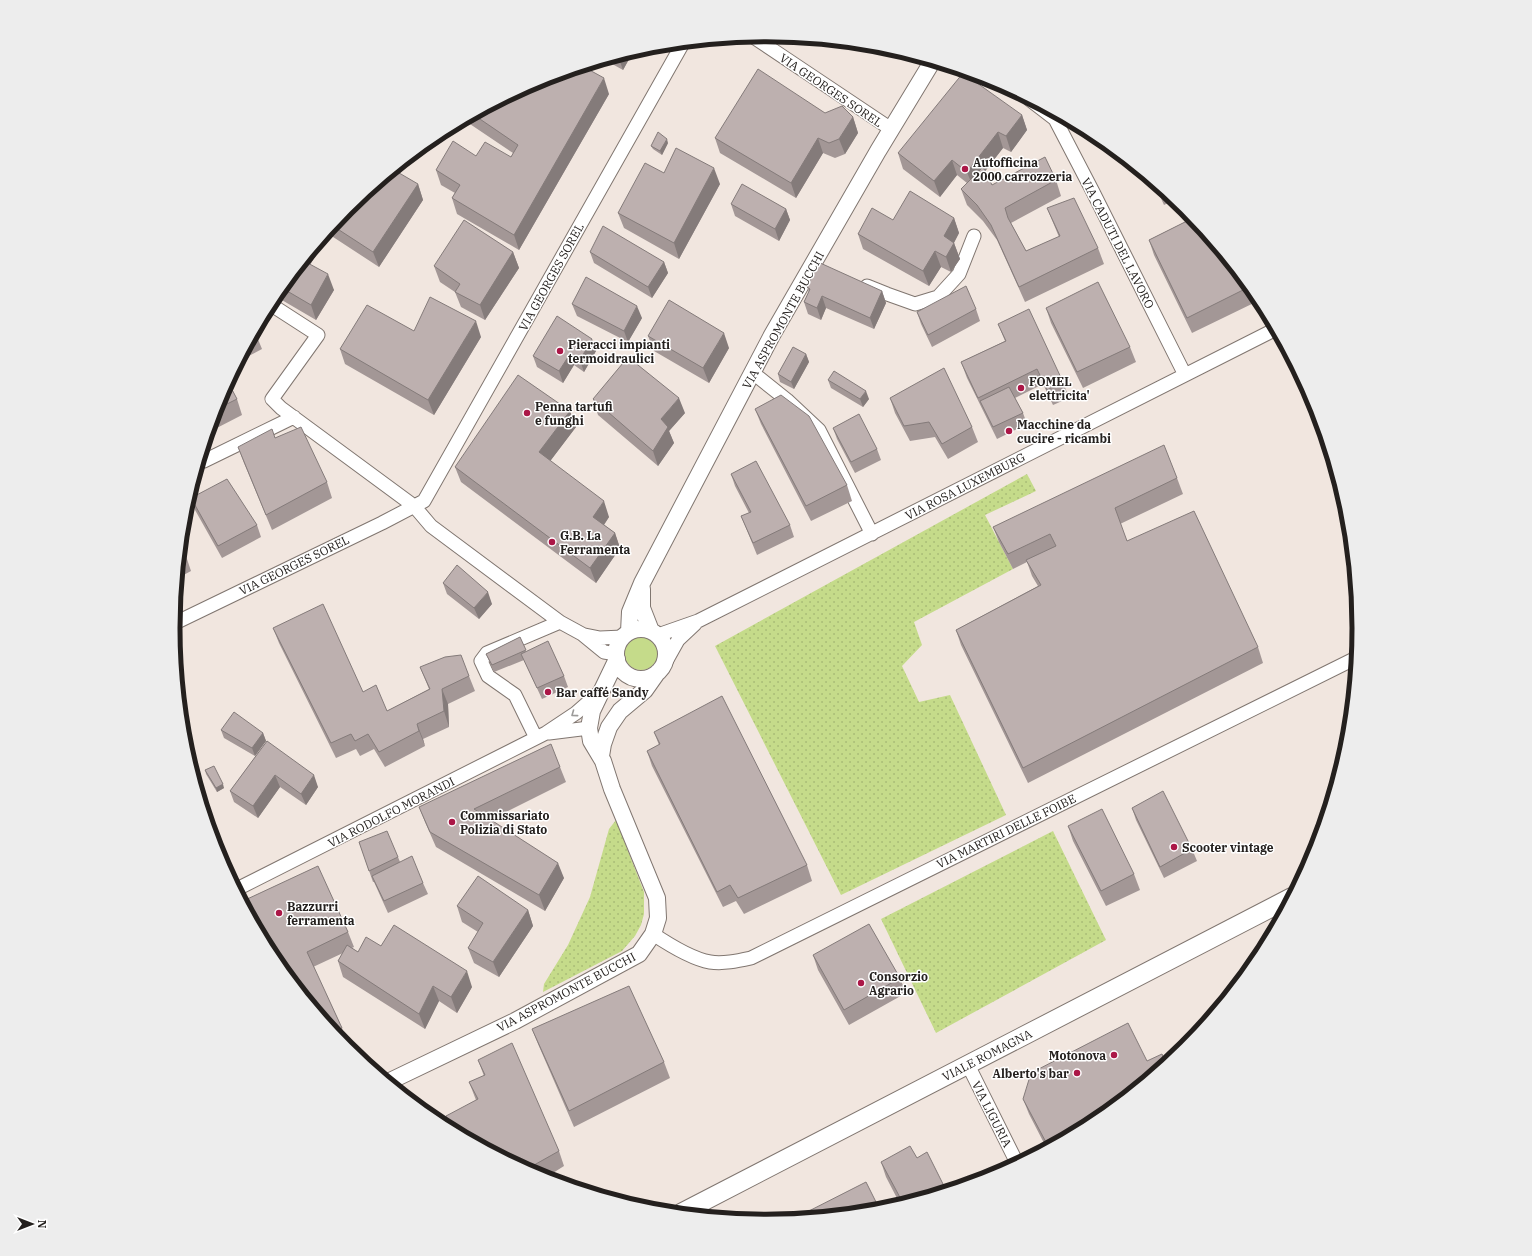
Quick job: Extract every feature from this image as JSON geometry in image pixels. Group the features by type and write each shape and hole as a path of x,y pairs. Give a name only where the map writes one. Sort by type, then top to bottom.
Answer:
{"main road":[{"name":"VIALE ROMAGNA","path":"689,1209 1284,901"}],"street":[{"name":"VIA GEORGES SOREL","path":"761,42 891,129"},
{"name":"VIA GEORGES SOREL","path":"180,620 424,501 680,49"},
{"name":"VIA ASPROMONTE BUCCHI","path":"393,1080 515,1021 639,954 653,934 658,918 657,898 612,789 601,756 590,735 592,711 617,656 620,642 626,635 630,612 642,583 772,335 822,265 891,129 930,66"},
{"name":"VIA CADUTI DEL LAVORO","path":"1054,118 1093,192 1185,375"},
{"path":"858,281 887,294 915,304 938,297 959,274 974,236"},
{"path":"276,308 318,335 272,399 414,506 431,526 560,622 582,634 604,652 617,656 620,666 626,673 633,677 642,678 650,677 660,669"},
{"name":"VIA ROSA LUXEMBURG","path":"654,633 698,621 1271,332"},
{"path":"753,373 819,430 872,534"},
{"path":"205,461 294,417"},
{"name":"VIA ASPROMONTE BUCCHI","path":"642,583 642,608 654,633 663,641 666,649 666,657 660,669"},
{"name":"VIA ROSA LUXEMBURG","path":"660,669 678,640 698,621"},
{"path":"541,735 515,695 488,676 481,661 487,653 560,622"},
{"path":"582,634 600,638 626,635 636,629 644,629 654,633"},
{"name":"VIA MARTIRI DELLE FOIBE","path":"653,934 680,951 709,962 730,962 751,958 1351,660"},
{"path":"590,735 645,690 660,669"},
{"name":"VIA RODOLFO MORANDI","path":"240,887 541,735 576,713 600,691"},
{"path":"601,756 603,744 609,727 620,711"},
{"name":"VIA RODOLFO MORANDI","path":"541,735 568,730 590,735"},
{"name":"VIA LIGURIA","path":"968,1065 1015,1158"}],"green space":[{"path":"1027,474 1036,491 985,515 1013,569 914,622 922,645 902,666 919,702 950,695 1006,815 841,895 715,646"},
{"path":"641,636 653,641 658,653 653,665 641,670 629,665 624,653 629,641"},
{"path":"616,820 644,892 644,914 641,925 635,936 622,951 543,992 544,984 568,945 590,897 609,829"},
{"path":"1053,831 1106,940 936,1033 881,919"}],"building":[{"path":"758,69 825,113 842,106 853,117 839,139 829,143 818,138 791,183 715,138"},
{"path":"589,70 604,78 514,235 452,198 460,185 436,170 453,141 476,156 485,142 511,157 518,145 478,118 507,102 578,73"},
{"path":"961,76 974,81 1022,115 1006,136 998,132 967,172 952,160 934,181 898,153"},
{"path":"658,132 667,139 660,151 651,146"},
{"path":"676,148 714,168 674,243 618,213 645,163 664,173"},
{"path":"1045,157 1056,180 1005,208 1008,218 1026,251 1060,236 1047,208 1074,198 1098,248 1019,287 991,225 977,205 961,189 983,167 992,185"},
{"path":"398,172 418,184 373,252 338,229 380,187"},
{"path":"742,184 786,209 775,229 731,204"},
{"path":"910,191 954,218 944,236 954,243 946,257 935,251 923,271 858,234 872,208 893,220"},
{"path":"464,220 513,252 480,305 455,292 460,284 434,266"},
{"path":"1187,221 1207,242 1244,289 1187,318 1149,240"},
{"path":"603,226 664,262 648,287 590,252"},
{"path":"818,262 882,291 870,318 822,296 817,308 804,302 810,289 807,287"},
{"path":"308,263 328,274 311,305 287,291"},
{"path":"586,277 637,306 624,331 572,304"},
{"path":"1098,282 1130,347 1077,372 1046,308"},
{"path":"966,286 976,309 928,335 917,312"},
{"path":"430,297 476,321 428,400 340,349 367,305 414,331"},
{"path":"669,300 724,333 703,368 648,336"},
{"path":"1029,309 1063,382 1047,390 1037,369 978,398 961,362 1006,341 998,324"},
{"path":"557,316 592,339 580,360 570,354 559,371 533,356"},
{"path":"793,347 806,354 791,382 778,374"},
{"path":"628,357 679,398 661,419 668,427 653,451 593,399"},
{"path":"944,368 972,427 942,444 929,422 904,426 890,398"},
{"path":"834,371 866,391 860,399 828,380"},
{"path":"518,375 570,411 539,452 604,501 593,517 615,533 590,568 455,467"},
{"path":"1009,387 1023,413 993,427 980,401"},
{"path":"232,389 237,399 225,405"},
{"path":"781,395 809,416 847,485 806,506 755,409"},
{"path":"859,414 877,449 851,462 833,428"},
{"path":"301,427 327,482 266,515 238,447 272,429 275,438"},
{"path":"1164,445 1177,478 1115,508 1127,541 1194,511 1258,647 1023,768 956,630 1041,585 1026,560 1056,546 1050,534 1008,554 993,527"},
{"path":"756,461 790,525 753,543 741,516 751,512 731,474"},
{"path":"227,479 257,525 218,546 194,503 195,496"},
{"path":"457,565 488,592 474,608 443,583"},
{"path":"323,604 363,692 376,685 387,711 430,689 420,667 445,657 461,655 469,676 442,689 444,711 417,724 419,731 379,752 368,734 355,741 351,734 331,743 273,628"},
{"path":"520,637 526,650 492,665 486,654"},
{"path":"548,641 564,676 537,688 521,654"},
{"path":"722,696 807,865 738,898 730,885 717,892 647,751 660,744 654,732"},
{"path":"234,712 263,733 252,748 221,730"},
{"path":"267,741 314,775 301,794 275,775 253,806 230,791"},
{"path":"551,744 560,767 474,809 558,863 539,895 430,832 419,807"},
{"path":"214,766 223,784 216,788 205,770"},
{"path":"1163,791 1192,849 1160,867 1132,808"},
{"path":"1102,809 1134,874 1101,891 1068,826"},
{"path":"387,831 398,857 369,871 359,842"},
{"path":"412,856 423,883 384,901 372,876"},
{"path":"318,866 348,932 307,952 342,1028 339,1029 325,1014 301,985 279,954 247,899"},
{"path":"478,876 528,910 493,962 468,948 483,923 457,906"},
{"path":"869,924 900,978 844,1010 813,955"},
{"path":"394,925 467,971 451,997 433,986 419,1014 338,961 347,945 358,952 366,937 381,946"},
{"path":"1243,968 1231,985 1201,1020"},
{"path":"629,986 664,1062 569,1111 532,1029"},
{"path":"1128,1023 1147,1061 1162,1054 1164,1058 1123,1093 1092,1115 1046,1142 1023,1099 1031,1073"},
{"path":"512,1043 559,1151 533,1165 507,1154 448,1120 446,1116 478,1099 469,1082 485,1075 478,1060"},
{"path":"910,1146 917,1158 927,1152 944,1186 900,1198 881,1162"},
{"path":"866,1182 877,1204 842,1209 805,1213"}],"place":[{"name":"Autofficina 2000 carrozzeria","path":"965,169"},
{"name":"Pieracci impianti termoidraulici","path":"560,351"},
{"name":"FOMEL elettricita'","path":"1021,388"},
{"name":"Penna tartufi e funghi","path":"527,413"},
{"name":"Macchine da cucire - ricambi","path":"1009,431"},
{"name":"G.B. La Ferramenta","path":"552,542"},
{"name":"Bar caffé Sandy","path":"548,692"},
{"name":"Commissariato Polizia di Stato","path":"452,822"},
{"name":"Scooter vintage","path":"1174,847"},
{"name":"Bazzurri ferramenta","path":"279,913"},
{"name":"Consorzio Agrario","path":"861,983"},
{"name":"Motonova","path":"1114,1055"},
{"name":"Alberto's bar","path":"1077,1073"}]}
